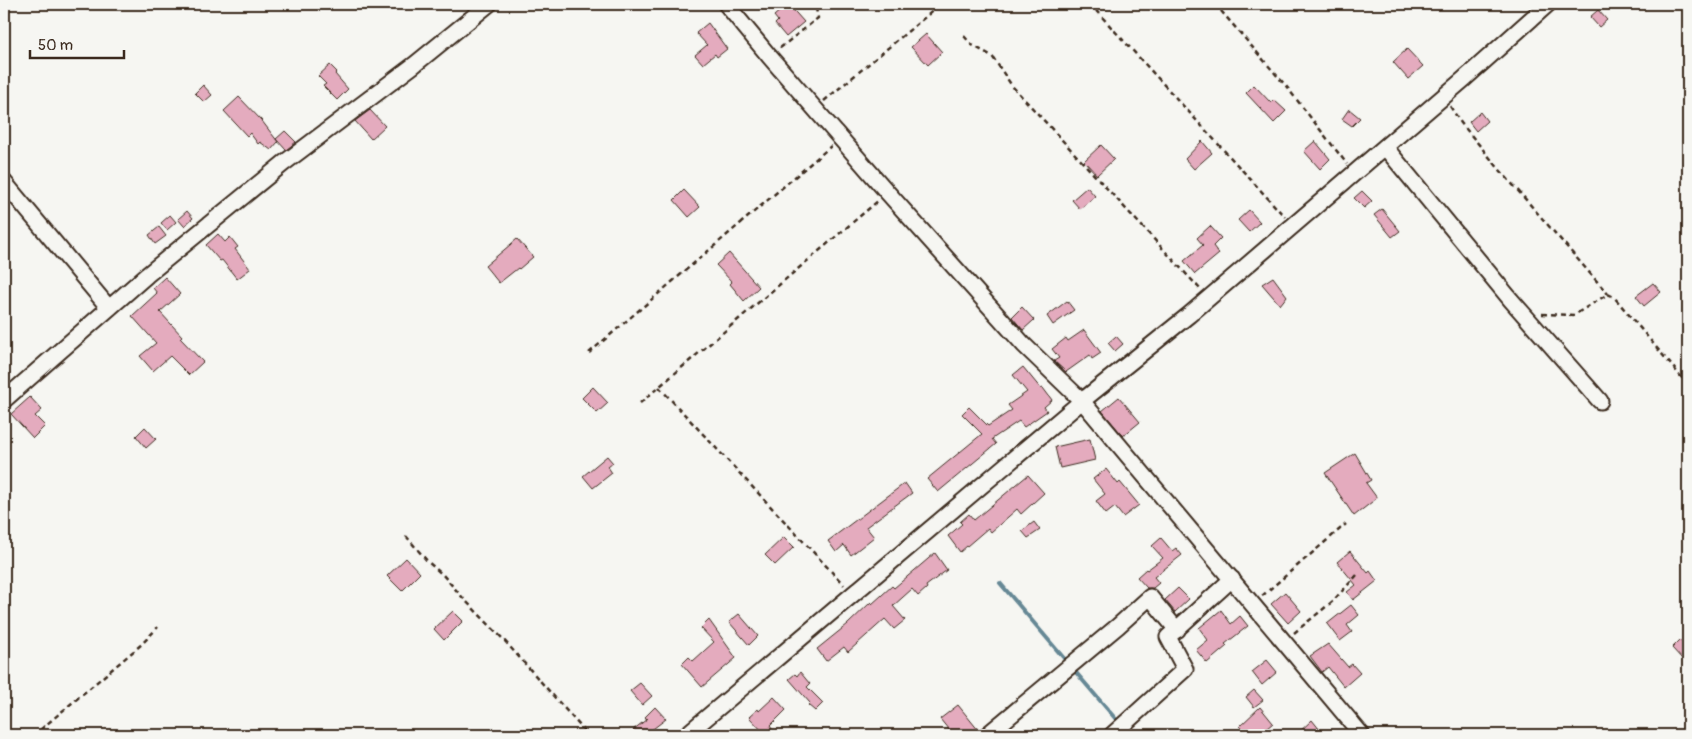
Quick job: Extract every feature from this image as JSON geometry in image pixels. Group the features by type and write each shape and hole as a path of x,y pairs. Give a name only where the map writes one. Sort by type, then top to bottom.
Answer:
{"street":[{"path":"4,400 109,308 284,163 414,65 489,4"},
{"path":"726,4 840,139 1024,345 1082,401 1362,735"},
{"path":"686,735 1293,226 1548,4"},
{"path":"1384,147 1525,316 1600,401"},
{"path":"4,182 109,308"},
{"path":"1112,735 1186,669 1168,637 1232,579"},
{"path":"987,735 1150,597 1177,630"}],"path":[{"path":"769,56 818,18 815,4"},
{"path":"1090,4 1293,226"},
{"path":"1214,4 1286,86 1354,173"},
{"path":"815,108 935,9"},
{"path":"964,36 972,45 992,56 1012,86 1208,298"},
{"path":"1444,96 1461,123 1500,170 1608,294 1614,297 1688,385"},
{"path":"589,353 840,139"},
{"path":"640,403 888,193"},
{"path":"1525,316 1542,314 1574,315 1608,294"},
{"path":"659,388 853,594"},
{"path":"1253,604 1346,524"},
{"path":"406,536 428,562 443,575 516,652 588,735"},
{"path":"1284,641 1333,602 1357,575"},
{"path":"34,735 142,644 158,627"}],"building":[{"path":"788,4 804,22 786,37 775,24 778,21 774,16"},
{"path":"1598,10 1607,20 1599,27 1590,17"},
{"path":"708,23 727,49 717,57 715,54 703,64 695,55 707,45 696,33"},
{"path":"926,34 942,52 928,65 911,47"},
{"path":"1407,49 1423,66 1408,79 1393,62"},
{"path":"330,65 348,89 337,100 323,86 326,84 318,76"},
{"path":"203,85 212,95 204,102 195,93"},
{"path":"1254,85 1271,103 1274,100 1286,111 1274,123 1246,93"},
{"path":"239,97 262,121 278,142 271,150 260,142 258,144 250,133 247,136 224,111"},
{"path":"1349,109 1360,118 1352,126 1342,119"},
{"path":"370,110 385,126 371,139 355,121"},
{"path":"1480,112 1487,121 1476,131 1469,122"},
{"path":"285,131 296,142 286,150 276,139"},
{"path":"1202,141 1212,153 1194,169 1185,159"},
{"path":"1315,141 1330,159 1320,169 1304,151"},
{"path":"1101,145 1114,159 1097,175 1084,161"},
{"path":"1087,187 1095,196 1080,209 1072,200"},
{"path":"684,190 700,207 689,217 674,200"},
{"path":"1362,191 1372,201 1364,208 1354,198"},
{"path":"1382,209 1400,231 1392,237 1374,215"},
{"path":"1249,210 1260,222 1249,232 1238,220"},
{"path":"187,211 193,218 184,226 178,219"},
{"path":"170,215 176,222 167,230 161,223"},
{"path":"1210,226 1221,238 1213,246 1219,254 1195,274 1184,261 1203,245 1197,238"},
{"path":"159,227 166,236 155,244 149,235"},
{"path":"218,234 225,242 230,237 238,247 235,249 250,269 237,279 222,260 220,261 206,245"},
{"path":"517,239 533,257 499,283 485,266"},
{"path":"729,253 759,287 744,301 730,284 732,282 716,265"},
{"path":"165,277 180,294 160,312 182,336 180,338 203,362 189,375 170,356 153,371 140,356 156,343 132,316 157,293 153,288"},
{"path":"1273,277 1287,296 1280,305 1262,284"},
{"path":"1653,283 1661,292 1644,306 1636,296"},
{"path":"1067,301 1074,310 1053,325 1047,316"},
{"path":"1022,307 1034,320 1023,330 1012,317"},
{"path":"1084,330 1101,353 1092,359 1090,355 1066,372 1054,361 1059,358 1052,349 1066,338 1068,341"},
{"path":"1116,336 1123,344 1115,351 1108,343"},
{"path":"1023,367 1052,400 1044,407 1047,411 1024,427 1019,421 992,439 996,444 938,492 927,479 982,434 962,414 969,407 988,426 1012,410 1008,405 1027,392 1013,375"},
{"path":"593,387 608,403 597,413 582,398"},
{"path":"30,397 42,410 35,416 45,426 33,438 11,414"},
{"path":"1119,397 1140,422 1123,436 1102,411"},
{"path":"145,427 156,439 146,448 136,436"},
{"path":"1090,439 1095,460 1060,468 1055,447"},
{"path":"1355,453 1371,480 1366,483 1377,498 1354,516 1325,473"},
{"path":"607,456 613,463 608,467 612,473 593,488 583,476"},
{"path":"1106,469 1118,484 1120,482 1139,505 1123,517 1115,507 1106,514 1096,501 1105,494 1093,479"},
{"path":"1028,475 1044,493 1021,514 1017,509 991,532 988,528 960,552 948,536 962,524 960,522 969,514 974,520"},
{"path":"905,483 912,493 866,527 874,537 851,555 844,545 836,552 828,541"},
{"path":"1034,522 1040,530 1028,538 1022,531"},
{"path":"784,537 794,547 775,565 765,555"},
{"path":"1161,538 1172,551 1176,548 1182,555 1154,577 1159,583 1153,588 1147,588 1137,577 1163,558 1152,546"},
{"path":"1350,551 1377,581 1353,600 1347,592 1356,585 1337,562"},
{"path":"935,553 947,570 926,586 927,588 918,596 912,589 893,606 905,620 894,629 885,619 848,652 844,647 826,661 817,649 871,602 872,604 892,586 894,588"},
{"path":"406,558 420,573 402,591 387,576"},
{"path":"1178,588 1189,599 1175,612 1165,600"},
{"path":"1285,592 1301,611 1288,623 1271,604"},
{"path":"1351,605 1359,615 1347,625 1352,632 1340,641 1327,624"},
{"path":"1221,610 1231,624 1240,616 1248,626 1225,644 1227,646 1207,663 1196,650 1208,640 1199,628"},
{"path":"453,611 463,621 444,640 434,629"},
{"path":"739,614 758,636 749,645 729,622"},
{"path":"709,620 736,658 702,687 682,664 689,657 693,661 714,642 701,628"},
{"path":"1680,640 1688,649 1688,655 1683,660 1672,648"},
{"path":"1328,644 1348,667 1352,664 1360,673 1344,687 1328,667 1322,672 1310,656"},
{"path":"1267,660 1277,672 1262,685 1252,672"},
{"path":"800,672 810,684 807,687 823,703 815,711 808,705 810,703 789,679 795,674 797,676"},
{"path":"640,683 652,696 642,705 630,691"},
{"path":"1254,690 1263,700 1254,707 1246,697"},
{"path":"774,697 786,710 770,726 776,735 766,735 749,717 758,709 759,711"},
{"path":"958,705 979,731 978,735 953,735 940,719"},
{"path":"655,707 666,719 645,735 638,735 633,730 647,719 645,717"},
{"path":"1260,707 1273,723 1259,735 1248,735 1240,726"},
{"path":"1312,720 1324,735 1296,735"}],"waterway":[{"path":"1000,583 1068,663"},
{"path":"1073,669 1120,724"}]}
